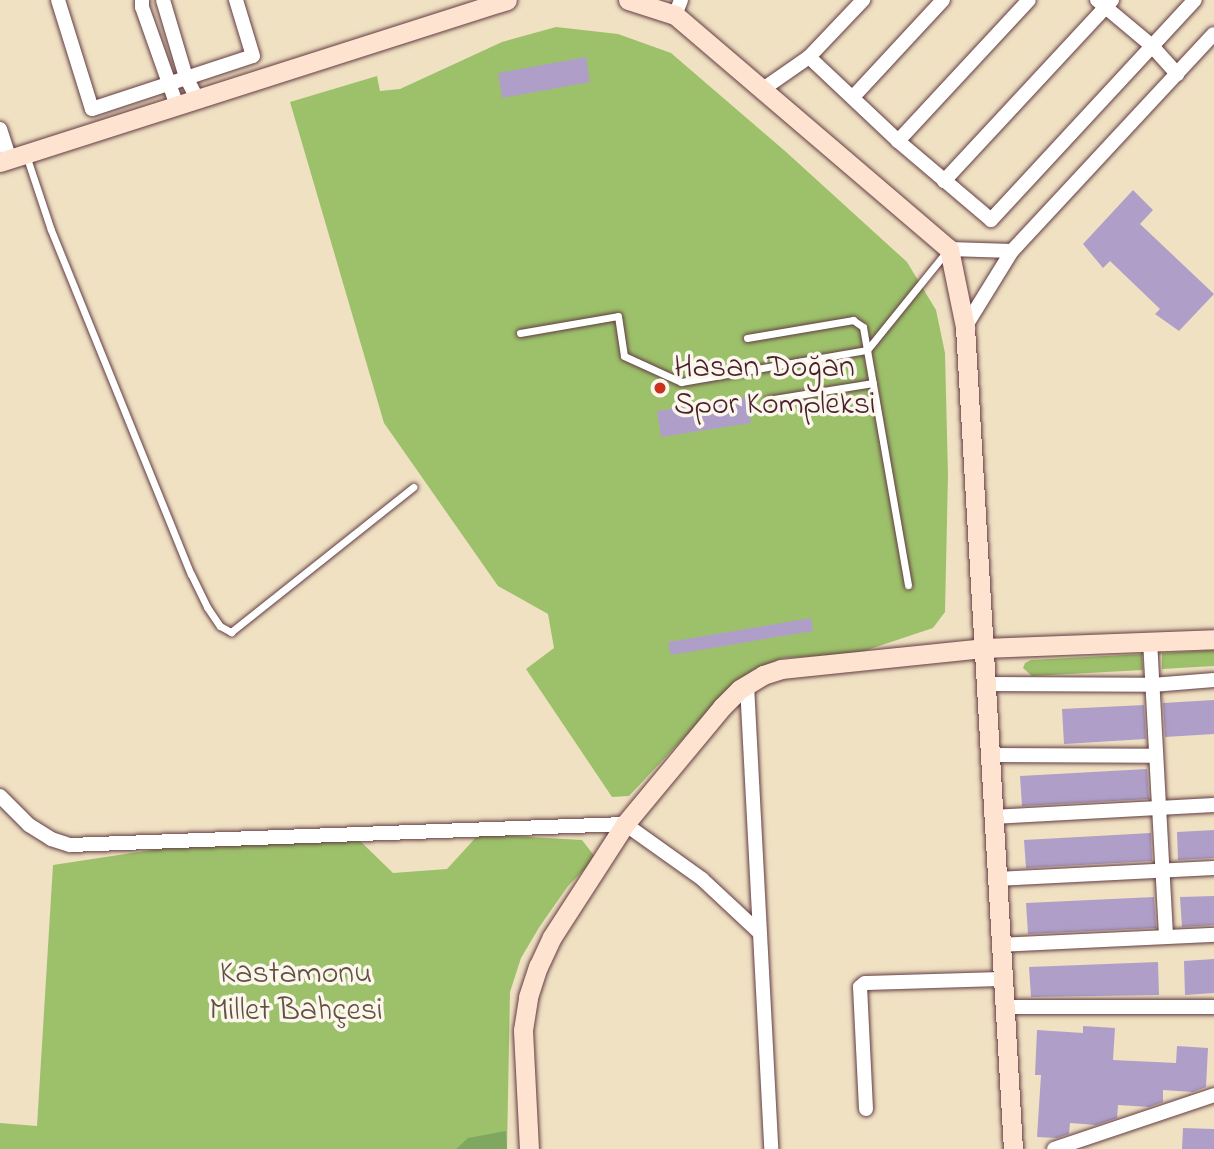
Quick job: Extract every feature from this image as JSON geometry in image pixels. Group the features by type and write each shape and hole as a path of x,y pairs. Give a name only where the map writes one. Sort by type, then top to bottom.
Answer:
{"street":[{"path":"58,0 92,109 253,56 236,0"},
{"path":"142,0 167,84 177,106"},
{"path":"163,0 186,78 197,99"},
{"path":"0,129 12,158 507,0"},
{"path":"628,0 667,6 948,249 965,327 1013,1149"},
{"path":"763,89 809,57 863,0"},
{"path":"853,96 943,0"},
{"path":"898,141 1029,0"},
{"path":"809,57 898,141 991,220 1195,0"},
{"path":"944,181 1105,2 1152,46 1177,74"},
{"path":"152,38 173,32"},
{"path":"965,327 1012,251 1214,34"},
{"path":"948,249 1012,251"},
{"path":"529,1149 523,1030 528,997 552,937 625,824 722,707 747,685 781,668 983,648 1214,639"},
{"path":"1150,640 1166,937"},
{"path":"985,684 1152,685 1214,680"},
{"path":"747,685 771,1149"},
{"path":"989,755 1156,757"},
{"path":"0,796 29,825 51,839 70,845 625,824 702,879 760,933"},
{"path":"992,817 1214,805"},
{"path":"996,879 1214,868"},
{"path":"999,945 1214,935"},
{"path":"866,1109 860,987 865,984 1002,979"},
{"path":"1004,1007 1214,1007"},
{"path":"1054,1149 1214,1095"}],"lane":[{"path":"12,158 51,230 180,548 206,607 220,626 231,632 412,487"},
{"path":"520,333 618,316 625,356 681,382 867,350 948,249"},
{"path":"747,338 853,320 863,327 908,586"},
{"path":"768,400 873,383"}],"green space":[{"name":"Hasan Doğan Spor Kompleksi","path":"556,27 618,34 671,53 785,151 907,262 936,310 945,353 948,475 945,612 933,628 855,654 783,658 753,670 726,693 629,796 612,797 526,669 554,648 548,614 498,586 384,423 290,102 377,76 380,91 400,89 502,42"},
{"path":"1214,650 1214,666 1162,669 1162,653"},
{"path":"1142,654 1143,670 1032,676 1023,668 1025,663 1031,660"},
{"name":"Kastamonu Millet Bahçesi","path":"479,834 582,840 596,858 568,886 540,926 521,958 510,992 507,1149 0,1149 0,1123 37,1126 53,865 178,846 355,836 393,873 447,869"},
{"path":"506,1131 507,1149 456,1149 468,1138"}],"building":[{"path":"586,57 590,82 502,98 498,73"},
{"path":"1133,190 1153,210 1140,224 1214,294 1179,331 1155,314 1160,309 1110,261 1103,268 1083,244"},
{"path":"747,397 751,423 661,437 657,411"},
{"path":"811,618 813,631 671,655 668,642"},
{"path":"1214,700 1214,734 1165,737 1163,703"},
{"path":"1144,705 1146,739 1064,744 1062,709"},
{"path":"1147,769 1149,799 1022,806 1020,776"},
{"path":"1214,830 1214,858 1178,860 1177,832"},
{"path":"1151,833 1152,861 1026,868 1024,840"},
{"path":"1214,896 1214,925 1182,927 1180,897"},
{"path":"1154,897 1156,928 1028,934 1026,903"},
{"path":"1214,959 1214,993 1185,995 1184,961"},
{"path":"1158,962 1159,995 1031,997 1029,967"},
{"path":"1083,1026 1115,1028 1113,1060 1176,1063 1177,1046 1208,1048 1206,1087 1193,1092 1163,1090 1163,1102 1149,1107 1118,1105 1117,1118 1096,1125 1070,1123 1069,1134 1057,1138 1037,1137 1041,1075 1035,1075 1037,1030 1083,1033"},
{"path":"1183,1128 1214,1129 1214,1149 1182,1149"}],"place":[{"name":"Hasan Doğan Spor Kompleksi","path":"660,388"}]}
